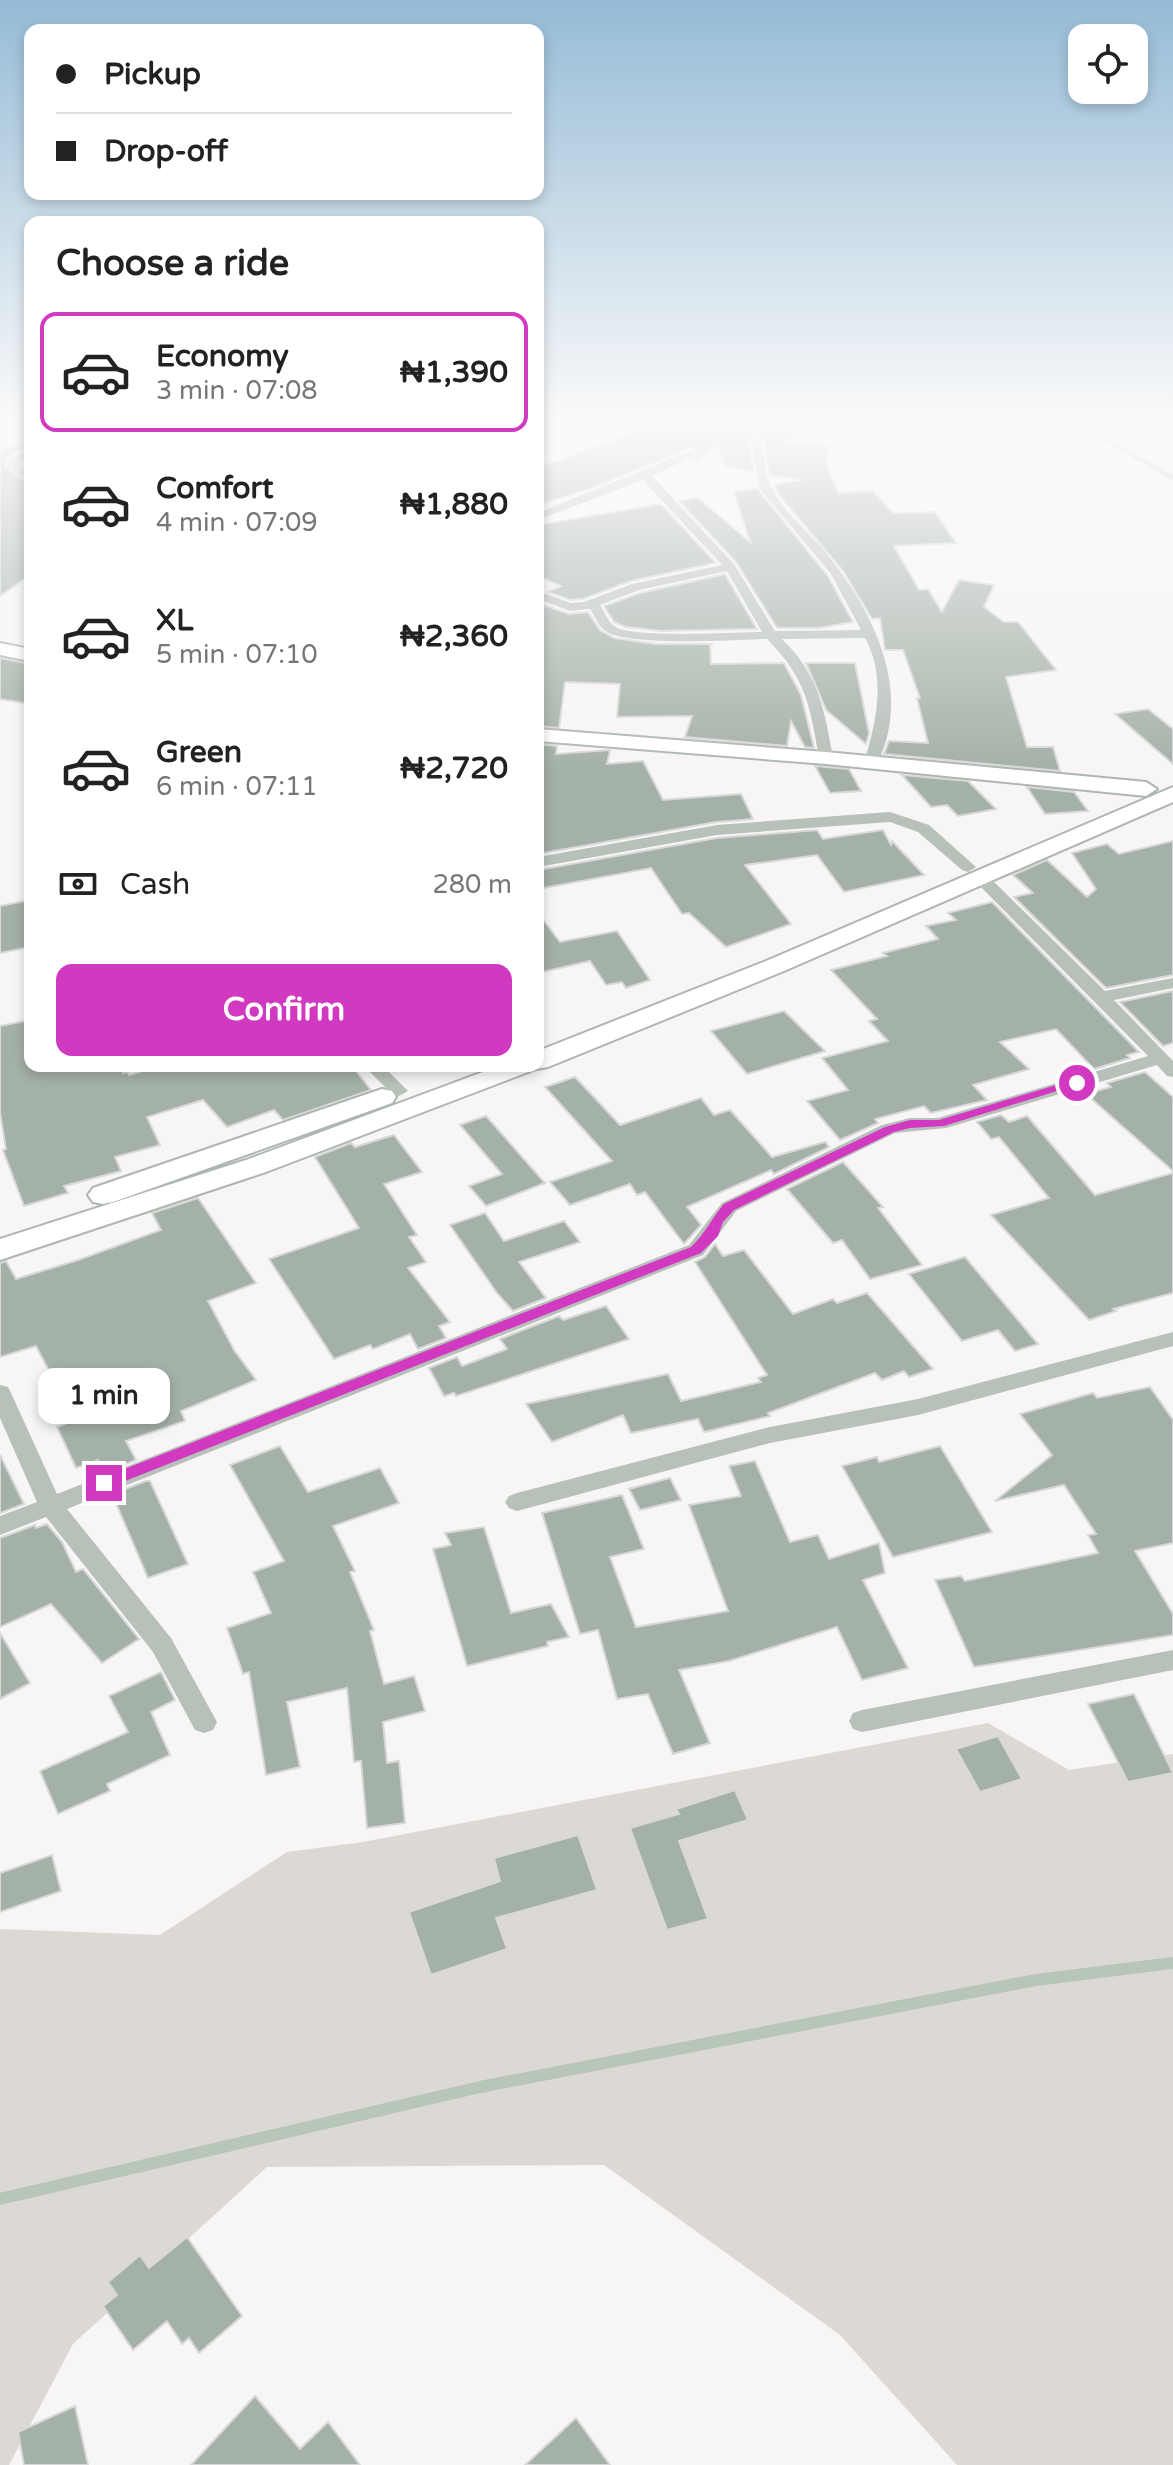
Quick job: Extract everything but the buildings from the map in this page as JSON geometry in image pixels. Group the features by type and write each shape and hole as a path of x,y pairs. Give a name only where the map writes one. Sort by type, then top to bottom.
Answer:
{"main road":[{"path":"0,649 24,654"},
{"path":"544,735 826,758 1146,789"},
{"path":"544,1059 775,966 1146,789 1173,779"},
{"path":"544,1040 1173,794"},
{"path":"0,1231 454,1072"},
{"path":"0,1250 256,1166 508,1072"}],"street":[{"path":"704,539 730,567 772,637 792,656 816,701 826,758"},
{"path":"808,539 836,573 878,649 885,679 883,720 871,763"},
{"path":"544,597 570,607 593,604 636,587 730,567"},
{"path":"593,604 609,628 617,632 657,637 870,634"},
{"path":"0,1526 696,1250 713,1233 717,1221 729,1207 889,1129 910,1124 939,1124 1167,1065 974,872 925,827 909,818 717,830 544,861"},
{"path":"1101,997 1173,983"},
{"path":"379,1072 399,1091"},
{"path":"517,1502 770,1435 918,1407 1173,1339"},
{"path":"0,1393 50,1505 162,1645 204,1722"},
{"path":"862,1721 1173,1660"}],"shaded area":[{"path":"988,1723 1069,1770 1173,1754 1173,2465 957,2465 840,2335 604,2165 267,2167 73,2344 9,2465 0,2465 0,1929 160,1935 287,1852 363,1842"}],"waterway":[{"path":"0,2199 480,2087 1036,1980 1173,1963"}],"route":[{"path":"104,1483 696,1250 713,1233 717,1221 729,1207 889,1129 910,1124 939,1124 1077,1083"}]}
